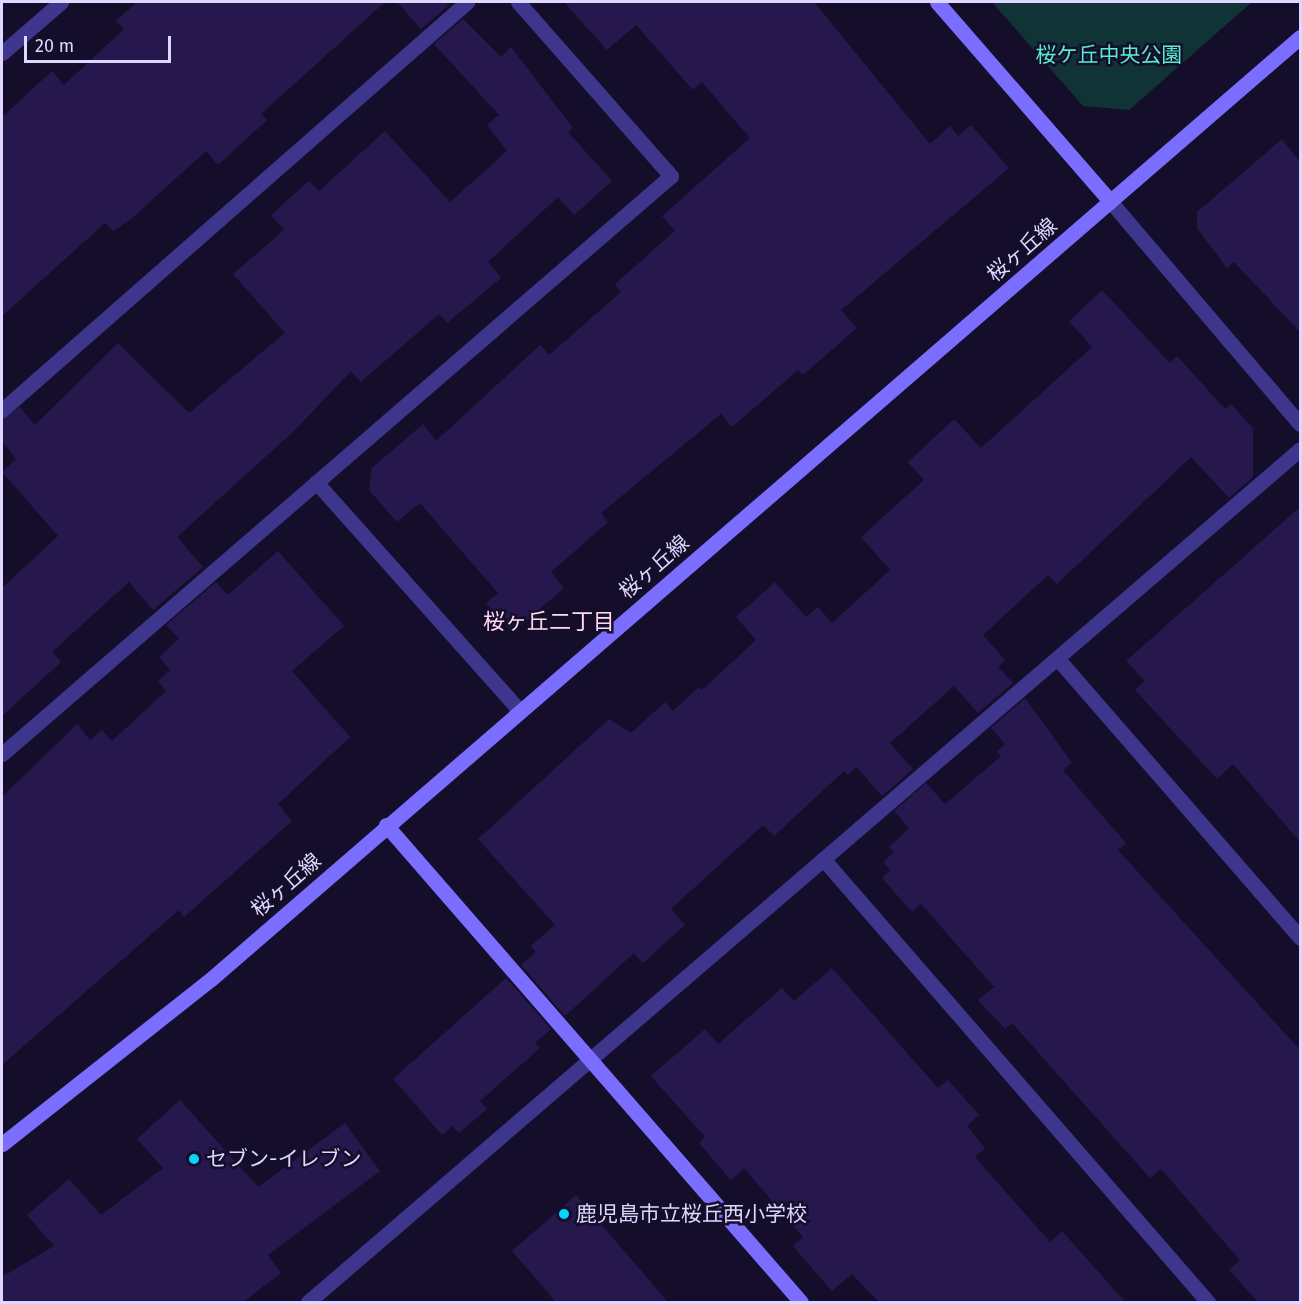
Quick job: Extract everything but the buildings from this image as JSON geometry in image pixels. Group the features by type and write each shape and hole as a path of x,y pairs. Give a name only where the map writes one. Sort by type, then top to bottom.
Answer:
{"street":[{"path":"2,53 61,2"},
{"path":"2,410 467,2"},
{"path":"2,754 671,176 518,2"},
{"path":"937,2 1300,424"},
{"name":"桜ヶ丘線","path":"2,1144 211,979 386,825 1300,37"},
{"path":"308,1302 1300,449"},
{"path":"316,482 520,711"},
{"path":"1057,658 1300,938"},
{"path":"386,825 592,1059 801,1302"},
{"path":"824,860 1208,1302"}],"green space":[{"name":"桜ケ丘中央公園","path":"992,2 1252,2 1129,110 1083,106"}],"place":[{"name":"セブン-イレブン","path":"194,1159"},
{"name":"鹿児島市立桜丘西小学校","path":"564,1214"}],"district":[{"name":"桜ヶ丘二丁目","path":"549,622"}]}
